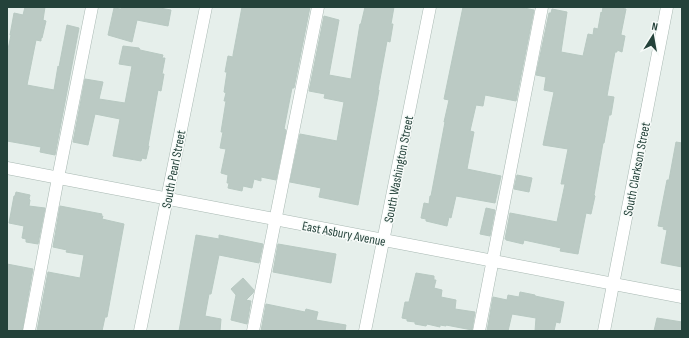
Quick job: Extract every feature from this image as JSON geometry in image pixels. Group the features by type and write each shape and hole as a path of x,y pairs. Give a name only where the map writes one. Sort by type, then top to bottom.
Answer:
{"street":[{"path":"29,331 92,7"},
{"name":"South Pearl Street","path":"140,331 206,7"},
{"path":"253,331 318,7"},
{"name":"South Washington Street","path":"365,331 430,7"},
{"path":"479,331 542,7"},
{"name":"South Clarkson Street","path":"604,331 667,7"},
{"name":"East Asbury Avenue","path":"7,168 682,297"}],"building":[{"path":"25,7 45,7 43,20 46,21 41,41 36,40 27,85 54,90 67,25 79,28 55,155 40,152 41,147 7,141 7,54 14,13 23,15"},
{"path":"122,7 154,7 171,10 168,26 137,20 132,42 108,35 114,8 121,9"},
{"path":"242,7 310,7 294,88 292,88 284,129 286,131 276,180 261,177 261,181 254,179 252,188 243,186 242,191 228,188 228,175 221,173 226,149 220,148 226,101 224,101 226,93 224,92 227,72 225,72 228,56 233,57"},
{"path":"365,7 394,7 390,42 387,41 358,205 319,197 321,188 290,182 300,134 337,141 344,102 324,98 325,94 309,91 324,16 339,20 329,75 351,79 360,24"},
{"path":"463,7 519,7 534,10 516,101 485,95 483,106 476,105 470,131 474,132 467,169 501,176 495,203 456,196 451,218 449,217 447,226 426,221 426,219 421,218 424,203 429,204 431,196 449,100 444,99"},
{"path":"603,7 626,9 621,34 625,36 622,52 617,50 617,52 615,52 607,96 614,97 611,115 609,115 603,143 591,214 586,213 578,254 560,251 561,248 524,240 523,244 506,240 510,213 557,222 565,184 561,184 568,149 543,145 554,92 544,90 546,77 536,75 549,13 551,13 552,9 567,12 561,52 583,56 588,34 593,35 594,28 598,29"},
{"path":"123,46 139,48 140,50 163,55 162,58 165,58 161,91 158,90 146,159 142,158 141,161 113,156 120,119 95,114 88,145 73,142 85,79 103,82 99,99 125,103 132,66 119,64"},
{"path":"676,142 682,143 682,267 661,263 667,230 663,229 664,227 658,226"},
{"path":"517,175 532,178 529,192 514,189"},
{"path":"16,192 30,195 29,206 45,208 38,244 26,242 26,239 22,238 24,226 9,223"},
{"path":"60,206 102,214 102,219 124,224 107,317 105,317 102,331 37,331 48,272 80,278 84,255 66,252 67,250 53,247"},
{"path":"486,208 495,210 490,236 480,234"},
{"path":"196,235 219,239 219,235 263,244 259,263 219,255 205,316 221,319 220,331 179,331"},
{"path":"278,244 336,254 331,283 273,272"},
{"path":"7,264 33,269 22,331 7,331"},
{"path":"416,273 434,276 434,280 436,280 434,288 442,290 441,297 456,300 455,309 475,312 472,330 446,325 440,325 440,327 427,324 426,326 415,324 415,322 407,321 407,319 402,318 405,302 409,302"},
{"path":"243,278 254,290 246,300 251,301 247,324 231,320 236,295 231,289"},
{"path":"520,292 564,302 560,323 556,322 554,331 535,331 536,318 512,314 508,331 487,331 493,297 507,300 508,295 519,297"},
{"path":"266,304 305,312 306,309 318,312 316,320 346,325 345,331 261,331"},
{"path":"657,318 682,322 682,331 654,331"}]}
